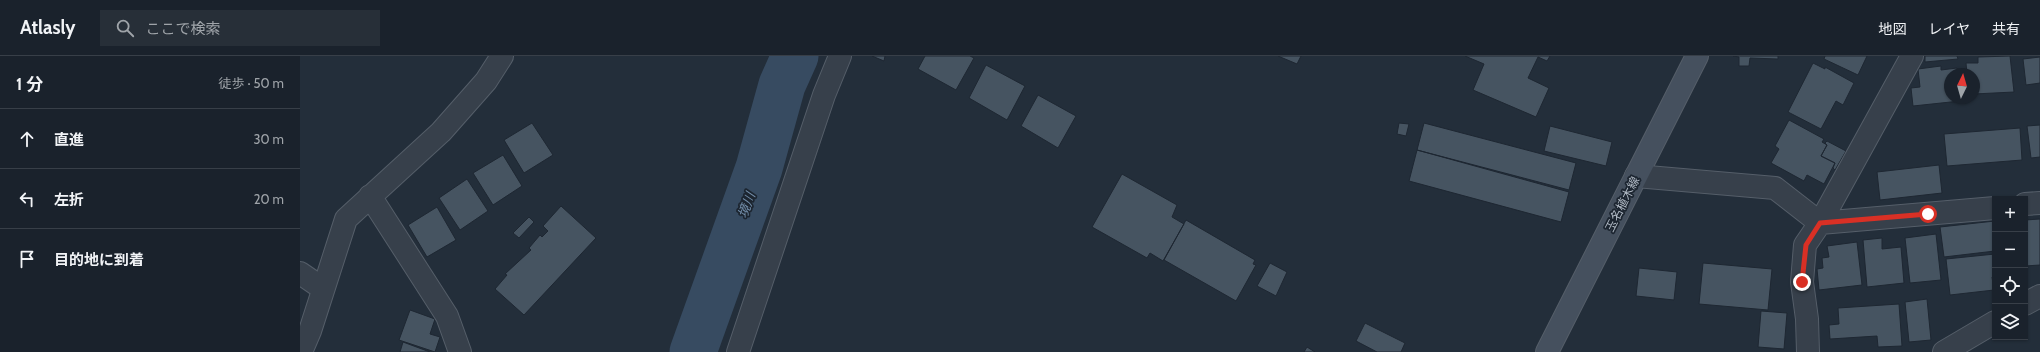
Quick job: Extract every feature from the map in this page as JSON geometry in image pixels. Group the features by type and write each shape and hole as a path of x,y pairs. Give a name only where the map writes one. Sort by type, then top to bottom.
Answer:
{"main road":[{"name":"玉名植木線","path":"1547,352 1698,56"}],"street":[{"path":"301,352 310,331 322,288 346,219 441,132 486,81 502,56"},
{"path":"738,352 824,95 840,56"},
{"path":"1808,352 1807,320 1802,282 1806,245 1820,223 1912,56"},
{"path":"1636,176 1775,188 1820,223 1992,208"},
{"path":"370,196 447,316 460,352"},
{"path":"2028,204 2040,203"},
{"path":"300,273 322,288"},
{"path":"2028,302 2040,296"},
{"path":"1944,352 1992,324"}],"building":[{"path":"872,56 885,56 884,61"},
{"path":"925,56 970,56 974,58 956,90 918,69"},
{"path":"1278,56 1301,56 1297,64"},
{"path":"1465,56 1550,56 1547,61 1538,57 1528,78 1549,88 1536,117 1473,90 1484,64"},
{"path":"1733,56 1778,56 1778,59 1750,58 1749,66 1739,66 1739,57"},
{"path":"1825,56 1867,56 1858,75 1824,59"},
{"path":"1925,56 1957,56 1958,59 1925,62"},
{"path":"2010,56 2014,92 1980,94 1980,68 1966,68 1966,63 1978,63 1978,57"},
{"path":"2040,57 2040,83 2026,85 2023,59"},
{"path":"1813,63 1825,69 1825,67 1854,83 1843,105 1836,101 1821,129 1788,112"},
{"path":"986,65 1025,86 1007,120 969,98"},
{"path":"1941,66 1941,70 1944,70 1944,103 1913,106 1911,88 1920,87 1918,69"},
{"path":"1038,95 1076,116 1058,148 1021,126"},
{"path":"1789,120 1824,139 1822,142 1827,145 1821,156 1835,163 1824,184 1807,175 1804,181 1771,163 1779,149 1775,146"},
{"path":"532,123 553,155 524,173 504,140"},
{"path":"1399,123 1409,124 1406,136 1397,134"},
{"path":"1424,123 1576,163 1569,190 1417,150"},
{"path":"2040,125 2040,157 2031,158 2027,126"},
{"path":"1550,126 1612,142 1606,166 1544,151"},
{"path":"2020,128 2022,160 1947,166 1944,134"},
{"path":"1827,141 1846,151 1835,170 1833,168 1835,163 1821,156 1827,145 1825,143"},
{"path":"1417,150 1569,192 1561,222 1409,181"},
{"path":"503,155 522,186 493,205 473,173"},
{"path":"1939,165 1942,193 1880,200 1877,172"},
{"path":"1122,174 1177,205 1172,217 1184,224 1163,261 1150,253 1147,258 1092,227"},
{"path":"467,179 488,211 460,230 439,198"},
{"path":"561,206 596,238 524,315 495,289 507,275 505,274 531,250 529,248 540,235 542,237 548,231 543,226"},
{"path":"437,207 456,240 427,257 408,225"},
{"path":"529,217 534,222 519,238 513,233"},
{"path":"2040,219 2040,265 2028,266 2028,220"},
{"path":"1186,220 1255,260 1253,264 1256,265 1236,301 1164,260"},
{"path":"1992,221 1992,251 1944,257 1940,227"},
{"path":"1936,234 1941,280 1910,283 1905,238"},
{"path":"1882,238 1882,249 1901,247 1904,283 1867,287 1863,240"},
{"path":"1857,242 1862,285 1819,290 1817,269 1823,268 1822,258 1829,257 1827,246"},
{"path":"1992,254 1992,290 1950,295 1946,259"},
{"path":"1270,263 1287,272 1276,296 1257,286"},
{"path":"1703,263 1772,269 1768,310 1699,304"},
{"path":"1639,268 1677,272 1674,300 1636,296"},
{"path":"1927,299 1931,340 1909,342 1905,302"},
{"path":"1899,304 1902,346 1878,347 1877,336 1830,339 1829,325 1839,324 1838,308"},
{"path":"410,310 435,319 430,334 440,337 435,352 399,340"},
{"path":"1761,311 1787,313 1784,349 1758,347"},
{"path":"1365,323 1405,343 1401,352 1377,352 1356,341"},
{"path":"403,342 430,352 400,352"},
{"path":"1307,347 1315,352 1304,352"}],"waterway":[{"name":"境川","path":"693,352 759,168 782,85 795,56"}],"route":[{"path":"1802,282 1806,245 1820,223 1928,214"}]}
